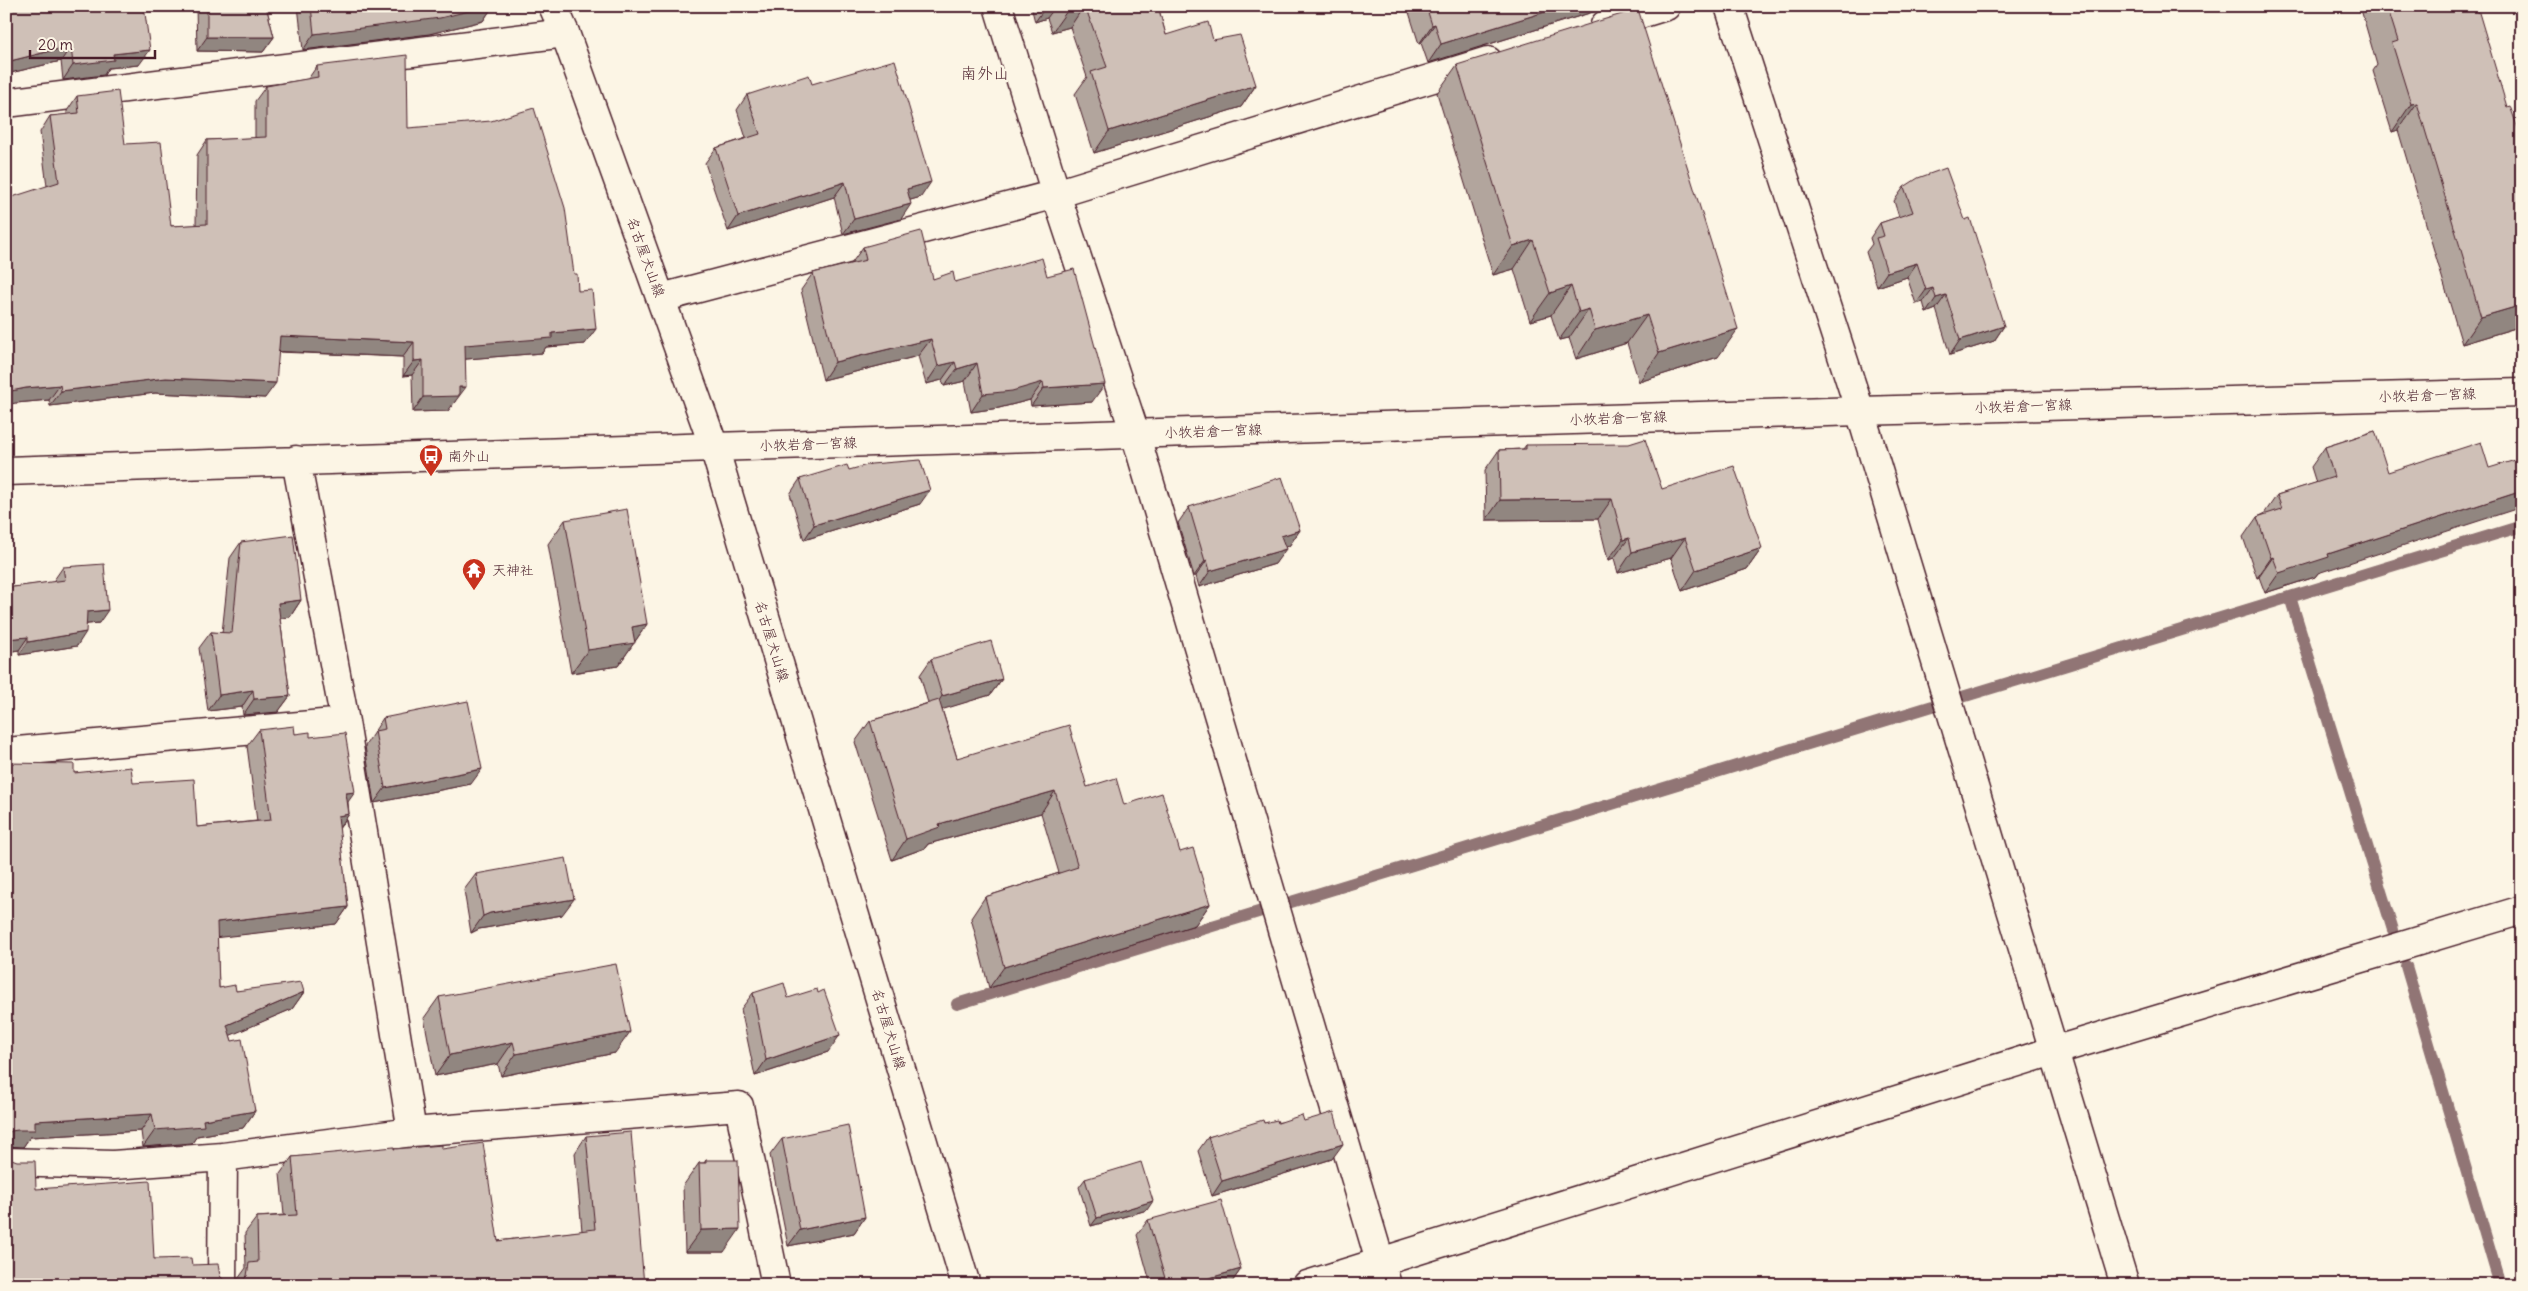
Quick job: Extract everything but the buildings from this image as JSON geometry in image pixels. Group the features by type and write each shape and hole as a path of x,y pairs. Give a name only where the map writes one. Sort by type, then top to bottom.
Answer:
{"street":[{"name":"名古屋犬山線","path":"553,6 565,33 714,447 966,1285"},
{"path":"998,6 1056,194 1135,433 1383,1273"},
{"path":"1580,33 1666,6"},
{"path":"1729,6 1860,411 2125,1285"},
{"path":"6,103 565,33"},
{"path":"661,298 1056,194 1513,53"},
{"name":"小牧岩倉一宮線","path":"6,471 1135,433 2522,393"},
{"path":"296,460 345,722 412,1132"},
{"path":"6,752 345,722"},
{"path":"1307,1285 1383,1273 2053,1051 2522,910"},
{"path":"6,1162 113,1166 223,1157 412,1132 739,1106 776,1285"},
{"path":"222,1285 223,1157"}],"waterway":[{"path":"957,1004 2522,526"},
{"path":"2290,597 2393,930"},
{"path":"2406,966 2500,1285"}],"place":[{"name":"南外山","path":"431,477"},
{"name":"天神社","path":"474,591"}],"district":[{"name":"南外山","path":"985,73"}]}
